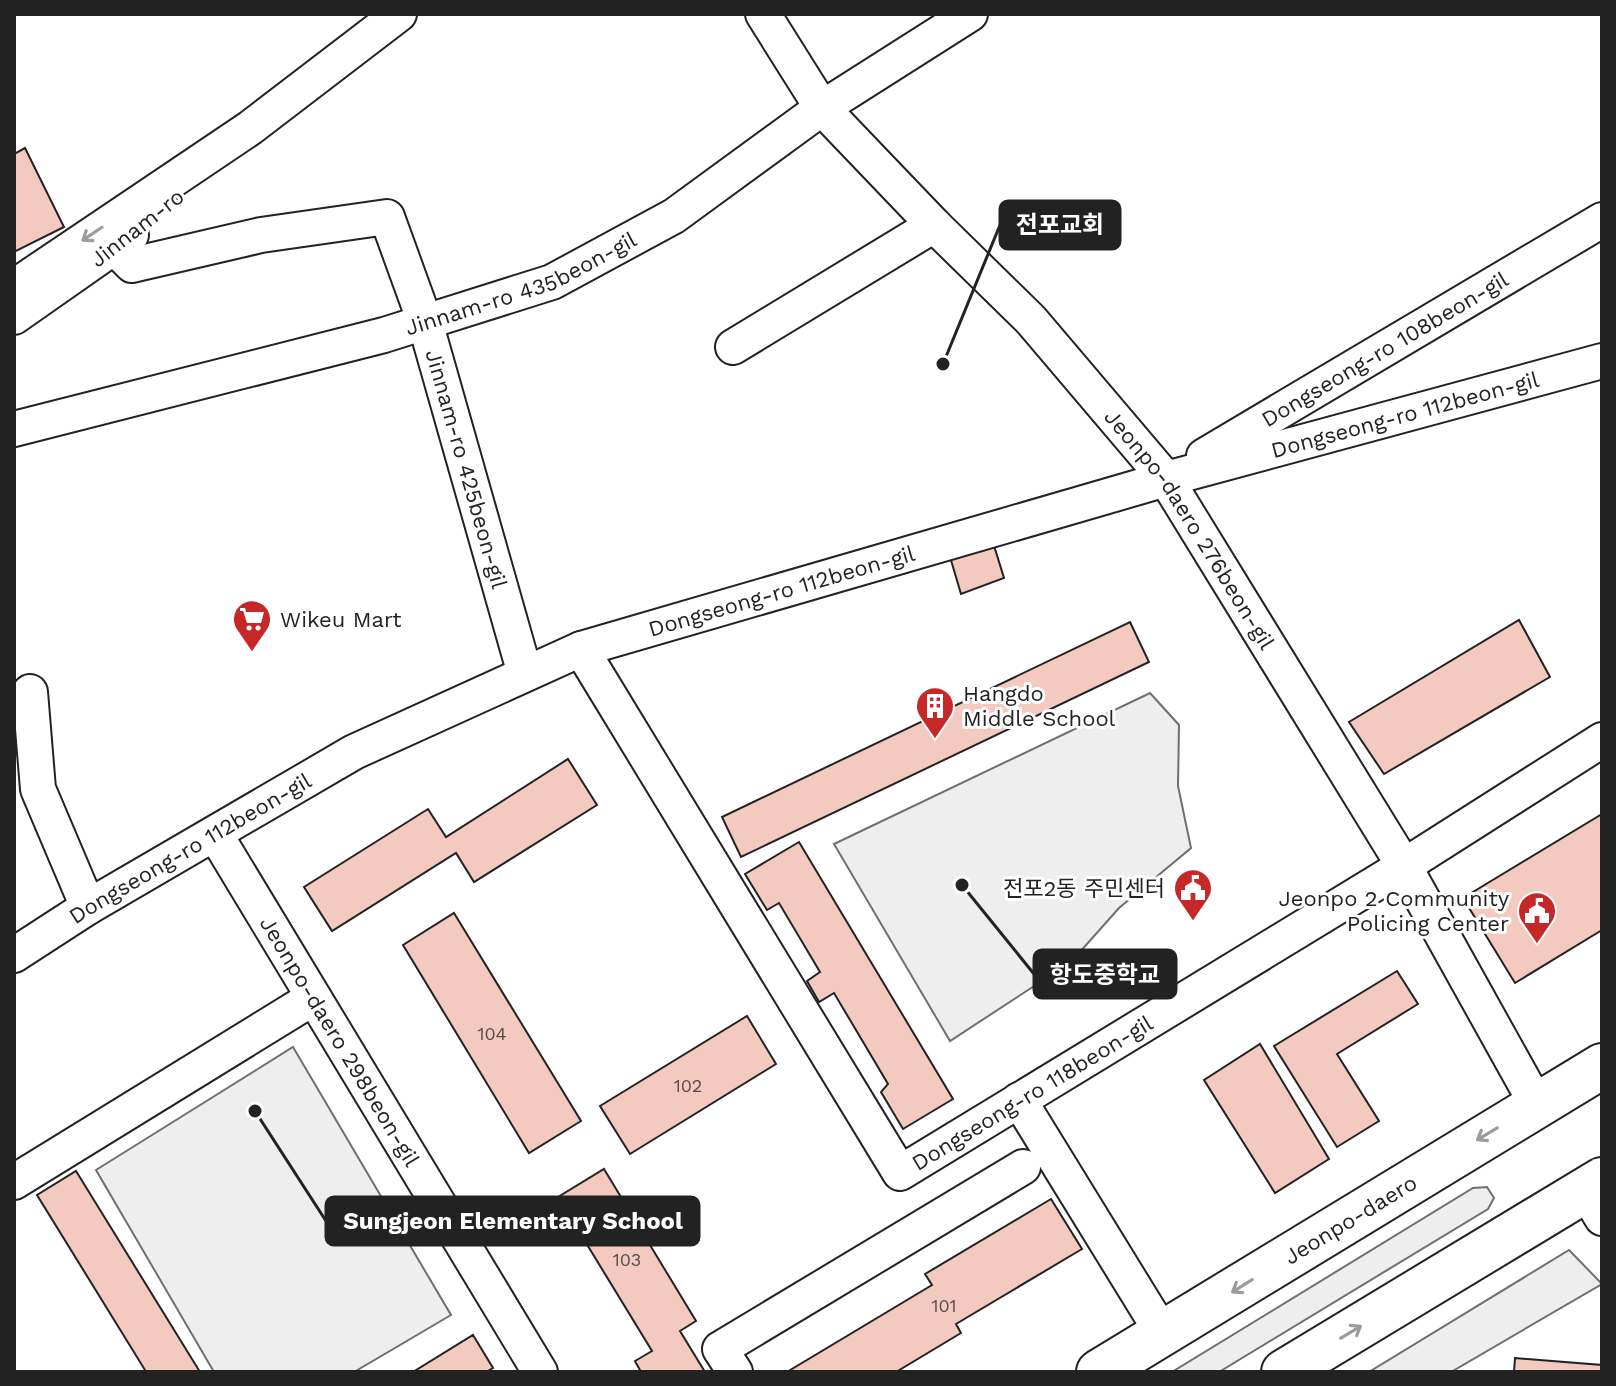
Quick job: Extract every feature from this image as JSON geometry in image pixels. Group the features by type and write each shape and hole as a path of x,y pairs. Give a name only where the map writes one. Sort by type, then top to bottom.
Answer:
{"main road":[{"name":"Jeonpo-daero","path":"1099,1372 1600,1068"},
{"path":"1284,1372 1598,1188"}],"street":[{"name":"Jinnam-ro","path":"14,287 250,128 399,14"},
{"name":"Jeonpo-daero 276beon-gil","path":"763,14 822,108 1031,320 1166,479 1404,866 1537,1105"},
{"name":"Jinnam-ro 435beon-gil","path":"14,429 384,335 552,282 674,216 822,108 970,14"},
{"name":"Jinnam-ro","path":"14,317 115,248 199,179 250,128"},
{"name":"Jinnam-ro 425beon-gil","path":"115,248 132,265 261,235 387,217 425,322 525,674"},
{"name":"Dongseong-ro 108beon-gil","path":"1166,479 1602,220"},
{"path":"733,347 934,225"},
{"name":"Dongseong-ro 112beon-gil","path":"14,955 88,907 354,752 581,649 1166,479 1602,361"},
{"name":"Dongseong-ro 118beon-gil","path":"581,649 900,1173 1404,866 1602,740"},
{"path":"30,692 38,789 88,907"},
{"name":"Jeonpo-daero 298beon-gil","path":"215,834 540,1372"},
{"path":"20,1178 313,998"},
{"path":"1019,1100 1163,1334"},
{"path":"735,1372 720,1349 1023,1167"}],"shaded area":[{"path":"1150,693 1179,725 1178,786 1191,848 1119,908 1071,962 950,1041 834,844"},
{"path":"293,1047 451,1315 354,1372 214,1372 96,1170"},
{"path":"1487,1187 1494,1198 1488,1209 1219,1372 1172,1372 1473,1188"},
{"path":"1569,1250 1602,1284 1451,1372 1369,1372"}],"building":[{"path":"25,148 64,227 14,252 14,154"},
{"path":"991,536 1004,578 961,594 948,550"},
{"path":"1519,620 1550,677 1384,774 1349,722"},
{"name":"Hangdo Middle School","path":"1130,622 1149,662 741,857 722,817"},
{"path":"568,759 597,805 474,882 456,853 332,931 304,887 428,809 446,837"},
{"path":"1602,814 1602,930 1515,983 1463,898"},
{"path":"799,842 953,1099 903,1129 881,1092 888,1084 834,993 819,1002 807,981 820,972 779,903 767,910 745,874"},
{"path":"454,913 581,1121 529,1153 403,945"},
{"path":"1397,971 1418,1004 1337,1054 1379,1121 1337,1147 1274,1046"},
{"path":"747,1016 776,1064 630,1154 600,1106"},
{"path":"1260,1044 1329,1159 1275,1193 1204,1080"},
{"path":"604,1169 696,1321 680,1331 705,1372 641,1372 635,1361 652,1351 558,1197"},
{"path":"76,1171 200,1372 141,1372 145,1370 37,1195"},
{"path":"1051,1199 1082,1249 956,1324 961,1333 896,1372 787,1372 932,1285 925,1274"},
{"path":"473,1335 493,1368 486,1372 413,1372"},
{"path":"1515,1358 1602,1365 1602,1372 1514,1372"}],"place":[{"name":"전포교회","path":"943,364"},
{"name":"Wikeu Mart","path":"252,653"},
{"name":"Hangdo Middle School","path":"935,740"},
{"name":"항도중학교","path":"962,885"},
{"name":"전포2동 주민센터","path":"1193,922"},
{"name":"Jeonpo 2 Community Policing Center","path":"1537,945"},
{"name":"Sungjeon Elementary School","path":"255,1111"}]}
